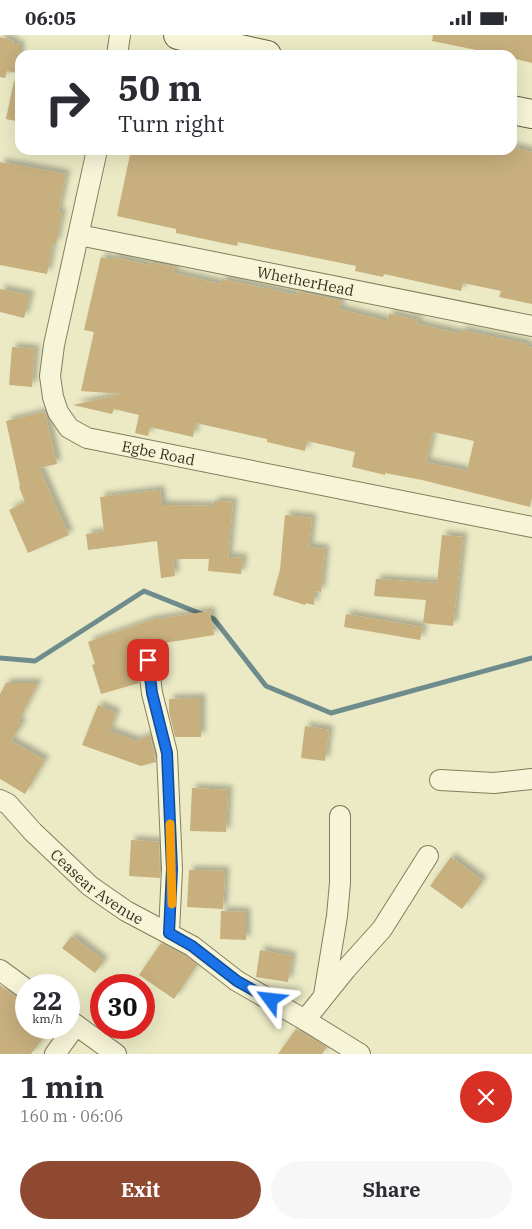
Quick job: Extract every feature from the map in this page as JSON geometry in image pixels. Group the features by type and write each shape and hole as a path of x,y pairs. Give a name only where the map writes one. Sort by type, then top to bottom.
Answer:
{"street":[{"path":"118,50 120,35"},
{"path":"178,35 245,50"},
{"path":"517,111 532,115"},
{"name":"Egbe Road","path":"96,155 54,345 50,376 53,397 58,412 68,429 87,438 532,527"},
{"name":"WhetherHead","path":"79,235 532,326"},
{"path":"148,660 152,693 167,753 172,869 169,933"},
{"path":"440,780 494,783 532,779"},
{"name":"Ceasear Avenue","path":"0,800 8,804 33,832 90,886 126,911 192,946 237,981 360,1054"},
{"path":"324,997 337,916 340,883 340,816"},
{"path":"305,1020 346,969 382,929 428,856"},
{"path":"0,970 15,981"},
{"path":"80,1028 116,1054"},
{"path":"55,1054 63,1039"}],"building":[{"path":"433,35 532,35 532,63 517,59 517,50 476,50 432,41"},
{"path":"0,37 14,41 13,44 20,45 20,50 15,50 15,73 7,71 5,78 0,77"},
{"path":"14,81 15,81 15,121 6,119"},
{"path":"517,148 532,152 532,304 499,297 501,291 463,283 461,291 384,274 383,277 355,271 356,266 238,242 237,246 176,233 176,229 117,216 130,155 517,155"},
{"path":"0,162 66,174 58,212 62,213 56,243 53,243 47,274 0,265"},
{"path":"101,257 113,260 114,257 148,265 149,262 175,267 173,273 221,284 222,279 297,295 298,291 341,301 339,309 387,321 389,314 418,320 417,324 461,334 461,330 527,344 527,346 532,348 532,497 530,507 422,480 385,473 385,475 352,467 355,452 307,441 305,451 267,442 267,439 196,423 193,437 150,427 148,436 135,433 139,415 114,409 112,414 73,405 122,394 81,391 94,332 84,330","holes":["433,432 474,441 467,471 426,462"]},
{"path":"0,289 30,295 24,318 0,312"},
{"path":"12,347 35,349 32,387 9,385"},
{"path":"45,412 57,464 39,468 69,535 28,553 9,510 25,502 19,487 6,421"},
{"path":"160,490 162,505 213,506 214,501 233,502 228,557 243,558 241,574 208,571 209,559 173,559 175,576 161,578 157,541 88,550 86,534 104,532 100,497"},
{"path":"285,515 312,518 309,547 325,549 321,592 315,591 314,605 306,603 305,605 273,595 280,570"},
{"path":"442,535 463,537 453,626 423,623 426,600 374,596 376,579 437,583"},
{"path":"210,611 214,635 140,647 141,650 137,655 136,661 139,683 101,694 92,665 95,664 88,642 151,620"},
{"path":"346,614 423,627 420,640 344,627"},
{"path":"6,683 38,683 18,722 22,724 11,741 45,760 25,794 0,779 0,694"},
{"path":"201,698 201,737 175,737 169,712 169,699"},
{"path":"98,705 116,713 109,731 136,741 150,735 156,762 141,766 82,745"},
{"path":"305,726 329,730 325,761 301,758"},
{"path":"192,788 228,790 226,832 190,831"},
{"path":"131,840 159,842 160,878 129,876"},
{"path":"451,857 483,881 462,909 430,886"},
{"path":"189,870 225,871 223,909 187,907"},
{"path":"221,911 246,912 246,940 220,939"},
{"path":"72,936 104,961 95,973 62,948"},
{"path":"161,943 186,956 197,965 174,999 155,986 155,974 140,974"},
{"path":"260,950 292,956 288,982 256,977"},
{"path":"0,985 15,996 15,1039 42,1039 31,1054 0,1054"},
{"path":"296,1029 327,1047 322,1054 278,1054"}],"waterway":[{"path":"0,658 35,661 144,591 214,619 266,686 331,713 532,658"}],"slow traffic":[{"path":"170,824 172,904"}],"route":[{"path":"148,660 152,693 167,753 172,869 172,904 169,933 192,946 237,981 271,1000"}]}
